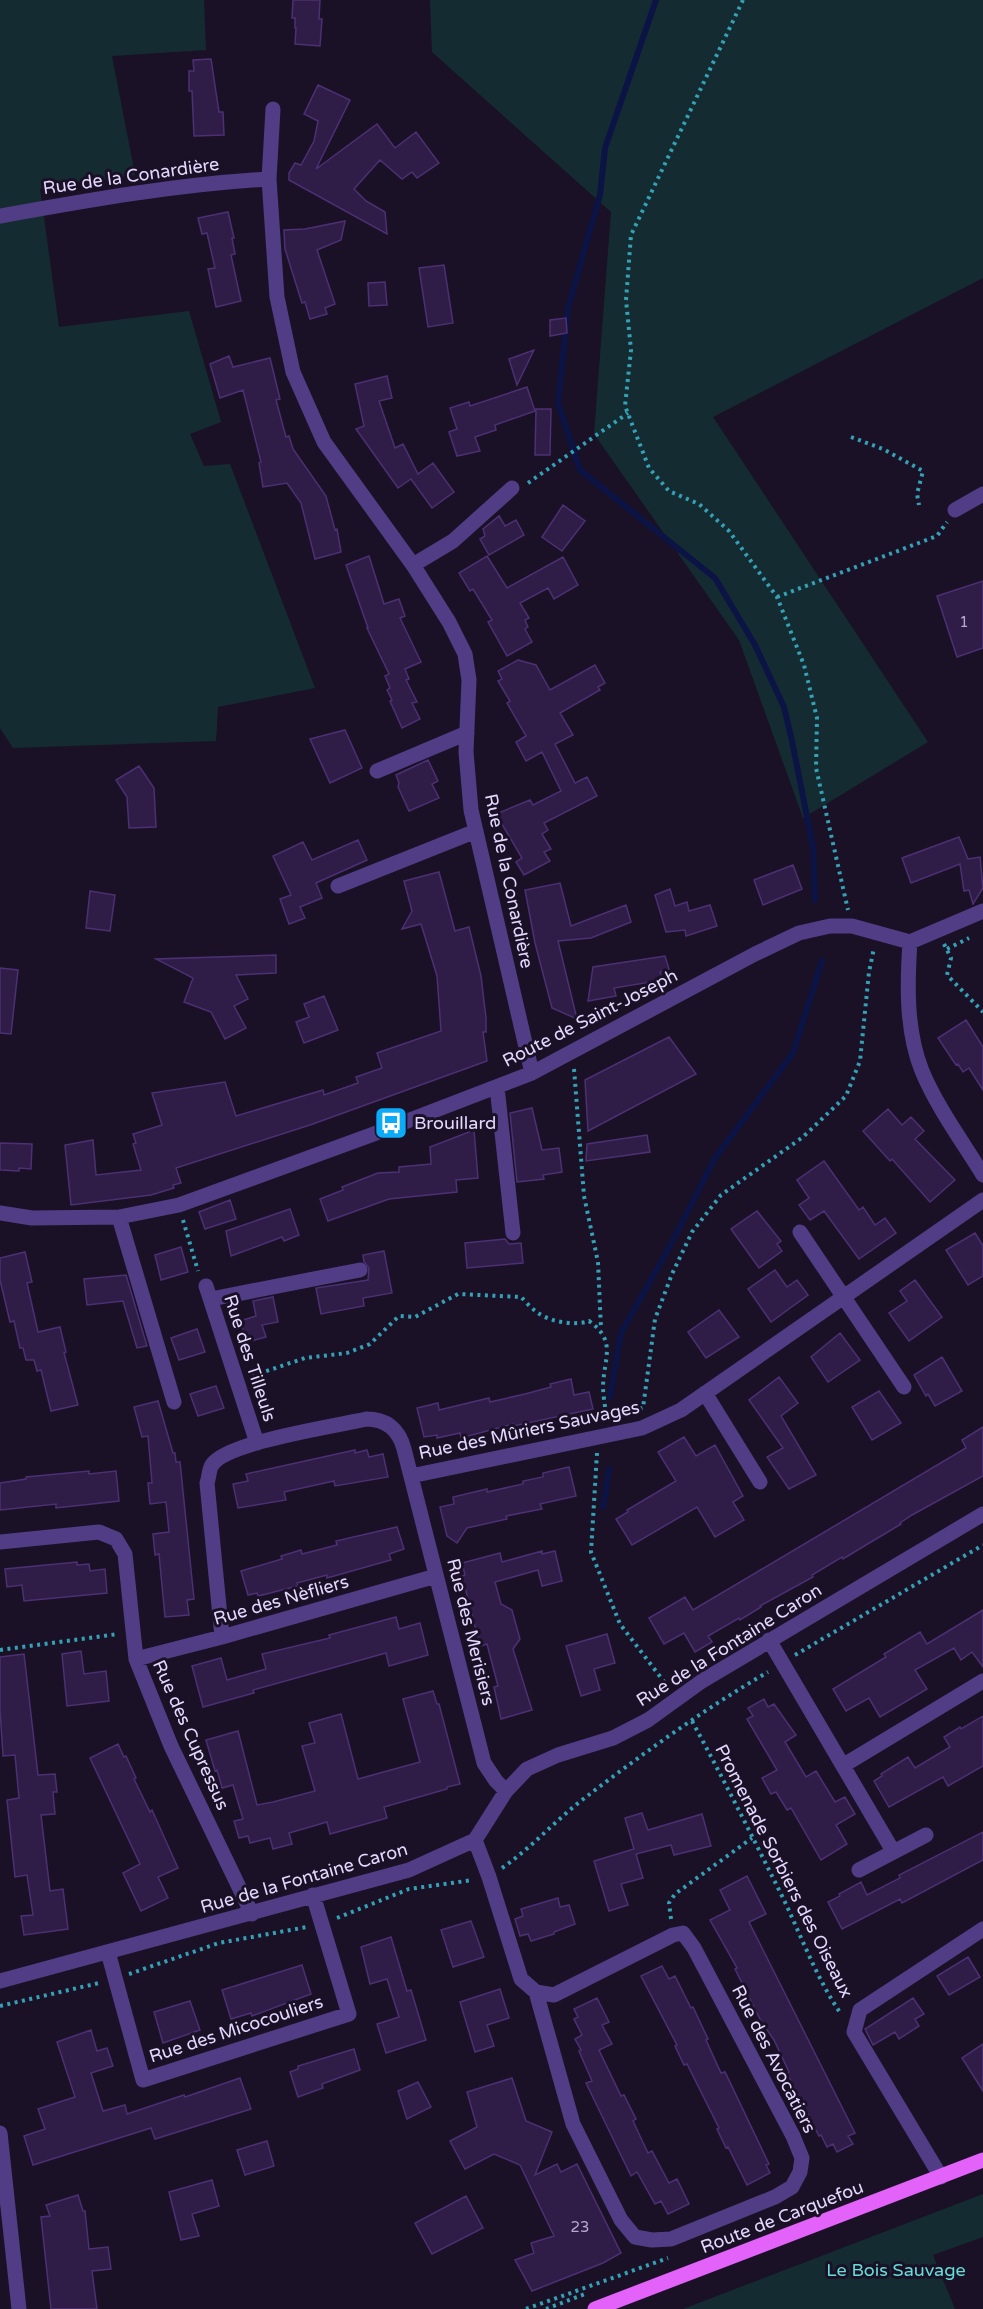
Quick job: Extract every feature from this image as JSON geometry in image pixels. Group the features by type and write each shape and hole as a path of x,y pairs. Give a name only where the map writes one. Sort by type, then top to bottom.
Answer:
{"main road":[{"name":"Route de Carquefou","path":"595,2309 983,2160"}],"street":[{"name":"Rue de la Conardière","path":"273,109 269,179 277,297 293,372 324,442 412,565 449,622 465,654 469,680 466,752 471,810 532,1073"},
{"name":"Rue de la Conardière","path":"0,216 92,199 233,181 269,179"},
{"path":"412,565 453,541 512,488"},
{"path":"955,510 983,494"},
{"path":"377,771 467,734"},
{"path":"338,886 476,831"},
{"path":"983,911 909,942 909,1005 912,1036 922,1070 938,1101 983,1174"},
{"name":"Route de Saint-Joseph","path":"0,1213 32,1218 119,1217 179,1205 532,1073 777,942 814,929 852,926 909,942"},
{"path":"497,1087 513,1233"},
{"name":"Rue des Mûriers Sauvages","path":"222,1637 207,1483 212,1465 230,1451 257,1443 374,1419 389,1425 401,1439 411,1476 642,1428 681,1410 983,1200"},
{"path":"119,1217 174,1402"},
{"path":"800,1232 904,1387"},
{"path":"208,1292 360,1270"},
{"name":"Rue des Tilleuls","path":"208,1292 257,1443"},
{"path":"705,1393 760,1482"},
{"name":"Rue des Merisiers","path":"411,1476 484,1762 496,1781 506,1791"},
{"name":"Rue de la Fontaine Caron","path":"0,1981 409,1870 475,1840 506,1791 527,1769 542,1761 614,1738 648,1720 702,1681 983,1515"},
{"name":"Rue des Cupressus","path":"0,1542 91,1532 108,1534 116,1539 125,1554 136,1659 171,1746 252,1914"},
{"name":"Rue des Nèfliers","path":"136,1659 436,1576"},
{"path":"770,1640 893,1851"},
{"path":"844,1765 983,1681"},
{"path":"859,1870 926,1835"},
{"name":"Rue des Avocatiers","path":"475,1840 521,1979 536,1992 573,2124 621,2220 635,2237 652,2240 671,2239 775,2197 792,2187 800,2172 802,2158 793,2136 694,1948 678,1934"},
{"name":"Rue des Micocouliers","path":"108,1952 143,2080 349,2014 313,1895"},
{"path":"941,2177 854,2032 860,2010 983,1929"},
{"path":"536,1992 554,1995 678,1934"},
{"path":"0,2133 19,2309"}],"path":[{"path":"743,0 632,236 626,300 631,350 625,406 649,468 669,491 699,504 729,531 777,597 804,665 817,718 816,768 852,926"},
{"path":"512,488 517,493 534,478 628,413"},
{"path":"851,437 883,449 923,471 917,494 919,505"},
{"path":"777,597 937,536 955,510"},
{"path":"938,929 951,958 946,975 983,1012"},
{"path":"573,1050 584,1196 598,1262 601,1330 607,1346 603,1387 606,1414 643,1408 655,1319 672,1274 692,1232 721,1195 803,1137 846,1096 860,1061 869,972 878,933"},
{"path":"947,949 974,935"},
{"path":"179,1205 198,1272 208,1292"},
{"path":"237,1380 305,1358 347,1353 370,1344 399,1316 415,1317 458,1294 521,1297 538,1313 560,1321 582,1323 589,1321 601,1330"},
{"path":"597,1452 591,1552 620,1624 664,1683"},
{"path":"0,2006 116,1979 219,1942 322,1924 410,1889 489,1877 520,1856 581,1801 723,1698 983,1545"},
{"path":"0,1650 134,1632"},
{"name":"Promenade Sorbiers des Oiseaux","path":"692,1721 805,1944 825,1991 854,2032"},
{"path":"678,1934 669,1903 675,1894 752,1838"}],"green space":[{"path":"0,0 204,0 206,50 112,56 135,175 40,189 59,327 189,311 221,422 190,434 204,466 230,464 315,688 218,707 216,741 13,748 0,728"},
{"path":"430,0 983,0 983,278 713,417 928,742 803,818 739,640 594,434 611,212 432,52"},
{"name":"Le Bois Sauvage","path":"983,2194 983,2237 933,2255 955,2309 683,2309"}],"building":[{"path":"293,0 320,0 319,19 322,19 320,46 295,44 295,18 292,18"},
{"path":"211,59 219,112 223,112 224,135 194,136 189,71 194,71 193,60"},
{"path":"318,85 350,100 316,169 377,124 395,148 416,132 439,163 417,178 412,172 402,179 380,160 354,189 366,201 385,212 387,234 289,180 289,173 295,163 301,165 314,141 318,121 304,114"},
{"path":"228,212 234,238 232,238 235,254 231,255 241,301 216,307 208,269 215,268 207,233 202,234 198,218"},
{"path":"345,221 341,240 317,250 335,304 325,308 327,314 310,319 305,302 302,303 285,249 284,230 305,229"},
{"path":"444,265 453,323 428,327 419,268"},
{"path":"385,282 387,305 369,306 368,283"},
{"path":"566,318 567,333 550,336 550,320"},
{"path":"534,350 517,385 509,359"},
{"path":"229,356 233,367 270,358 280,399 276,400 286,437 289,436 293,449 326,496 335,530 337,529 341,552 315,559 301,503 287,483 263,487 259,463 261,462 243,390 220,398 210,364"},
{"path":"387,376 392,398 379,401 395,448 403,444 418,474 433,463 454,492 432,508 411,479 398,488 356,429 364,426 355,384"},
{"path":"527,387 535,411 495,425 496,430 475,437 480,451 457,456 449,432 457,429 450,408 469,402 470,406"},
{"path":"536,409 551,409 550,455 535,455"},
{"path":"563,505 585,521 562,551 542,537"},
{"path":"499,516 505,526 516,520 524,535 489,555 480,539 485,536 483,529"},
{"path":"369,556 384,604 399,599 405,616 400,618 421,662 405,669 409,679 406,680 417,702 412,703 420,719 402,728 387,690 390,688 385,676 389,674 367,628 346,565"},
{"path":"487,556 507,588 563,557 578,585 554,599 548,588 520,603 529,618 525,620 528,627 525,629 532,642 507,656 488,622 492,620 473,589 470,591 459,573"},
{"path":"983,581 983,648 957,657 937,596"},
{"path":"518,660 536,665 550,690 595,665 605,683 598,687 600,690 560,713 573,735 555,744 575,783 587,777 597,796 544,823 548,830 542,834 551,849 544,852 550,861 524,875 516,862 522,858 496,814 530,800 533,805 561,791 542,752 526,761 516,742 526,736 507,703 510,701 498,681 502,679 498,671"},
{"path":"345,730 362,768 330,783 310,739"},
{"path":"428,760 438,781 432,784 439,798 409,811 398,787 396,775"},
{"path":"139,766 154,788 156,827 129,828 127,797 116,780"},
{"path":"959,837 968,859 980,857 983,888 973,904 969,890 964,891 960,864 911,883 902,858"},
{"path":"358,840 367,860 316,883 322,898 300,907 305,918 289,924 280,899 291,895 273,856 303,842 312,860"},
{"path":"793,865 802,889 763,905 754,880"},
{"path":"439,872 455,931 469,927 481,976 486,1018 486,1032 483,1032 487,1061 310,1125 176,1168 181,1183 173,1185 174,1188 151,1195 71,1205 65,1145 93,1140 96,1175 141,1170 133,1144 136,1143 133,1134 162,1125 152,1093 225,1082 236,1116 323,1090 324,1095 358,1083 356,1077 382,1068 377,1053 441,1031 437,976 421,924 402,929 412,911 404,881"},
{"path":"560,883 571,926 626,905 631,922 591,938 558,941 577,1019 552,1008 535,943 525,890"},
{"path":"670,889 675,906 687,902 689,911 710,905 717,926 686,936 685,930 666,932 655,895"},
{"path":"90,891 115,895 110,931 86,928"},
{"path":"276,955 276,973 236,975 248,999 234,1006 246,1028 225,1039 211,1012 184,1002 193,978 156,959"},
{"path":"665,956 669,969 660,972 663,980 614,988 616,996 588,1001 593,967"},
{"path":"0,968 18,970 11,1034 0,1033"},
{"path":"324,996 338,1030 304,1043 296,1022 309,1017 304,1004"},
{"path":"966,1020 983,1047 983,1090 969,1068 963,1072 958,1064 956,1065 938,1038"},
{"path":"669,1037 696,1074 588,1131 585,1080"},
{"path":"532,1108 542,1150 559,1148 562,1172 543,1175 544,1179 517,1182 510,1113"},
{"path":"888,1109 902,1125 911,1117 924,1131 915,1139 955,1180 930,1202 892,1159 890,1161 863,1131"},
{"path":"474,1130 478,1178 456,1180 457,1192 389,1199 328,1221 320,1199 343,1190 342,1187 378,1173 399,1172 399,1167 431,1164 430,1147"},
{"path":"647,1135 650,1152 586,1161 587,1144"},
{"path":"0,1143 32,1144 31,1169 0,1170"},
{"path":"824,1161 859,1210 863,1207 875,1225 885,1218 896,1233 859,1259 824,1211 810,1220 799,1205 809,1198 797,1180"},
{"path":"230,1200 236,1219 205,1229 199,1212"},
{"path":"290,1209 299,1235 284,1241 282,1237 231,1256 226,1231"},
{"path":"757,1211 781,1241 777,1244 782,1251 759,1268 731,1229"},
{"path":"975,1233 983,1246 983,1276 968,1285 946,1250"},
{"path":"505,1239 509,1244 521,1243 523,1263 467,1268 465,1243"},
{"path":"181,1247 188,1272 161,1280 155,1255"},
{"path":"384,1251 392,1293 363,1298 364,1306 321,1314 316,1288 368,1280 369,1268 364,1262 363,1255"},
{"path":"25,1252 32,1282 27,1283 38,1332 60,1327 66,1352 64,1353 78,1405 51,1411 41,1370 37,1371 34,1360 26,1360 23,1348 20,1348 14,1321 10,1322 0,1280 0,1258"},
{"path":"775,1270 787,1287 797,1280 808,1295 771,1322 748,1289"},
{"path":"126,1275 147,1346 137,1348 123,1301 87,1305 84,1279"},
{"path":"915,1280 942,1317 909,1341 889,1313 907,1301 900,1291"},
{"path":"273,1297 278,1322 262,1325 266,1337 247,1342 240,1321 256,1316 253,1301"},
{"path":"719,1310 739,1337 706,1358 688,1332"},
{"path":"197,1329 205,1352 179,1360 171,1338"},
{"path":"840,1333 860,1360 828,1382 811,1357"},
{"path":"942,1357 962,1391 935,1406 928,1394 926,1396 914,1375"},
{"path":"779,1377 798,1403 781,1416 816,1475 789,1489 767,1457 783,1448 749,1400"},
{"path":"571,1379 574,1395 589,1392 593,1409 514,1426 513,1424 461,1438 460,1433 437,1438 437,1435 424,1437 417,1408 438,1403 439,1410 489,1398 490,1402 551,1387 550,1384"},
{"path":"216,1386 224,1408 198,1416 190,1394"},
{"path":"879,1391 901,1423 872,1440 852,1407"},
{"path":"158,1401 176,1462 180,1462 194,1599 187,1600 189,1615 165,1617 159,1554 155,1555 153,1534 169,1532 166,1502 150,1504 148,1483 152,1483 148,1436 142,1437 134,1407"},
{"path":"983,1427 983,1476 912,1515 901,1524 843,1559 842,1557 740,1620 739,1618 708,1636 712,1642 695,1652 684,1633 664,1644 649,1618 685,1597 693,1610 966,1448 962,1440"},
{"path":"684,1437 696,1456 715,1445 743,1496 733,1502 744,1520 715,1537 697,1507 632,1545 616,1519 676,1481 658,1452"},
{"path":"355,1450 355,1453 367,1450 369,1457 383,1454 388,1477 335,1486 334,1481 284,1492 286,1500 238,1508 233,1484 248,1481 246,1474"},
{"path":"569,1467 576,1496 540,1504 542,1509 506,1516 507,1519 467,1528 457,1543 447,1536 440,1507 454,1504 453,1497 523,1484 523,1481 543,1477 543,1473"},
{"path":"89,1471 89,1474 116,1471 119,1501 56,1508 56,1504 0,1510 0,1483 26,1479 26,1477"},
{"path":"397,1527 404,1549 389,1554 391,1560 327,1578 327,1575 297,1583 298,1586 258,1596 257,1593 248,1595 241,1571 282,1559 281,1556 301,1550 302,1554 337,1545 336,1541"},
{"path":"542,1551 542,1554 555,1551 562,1581 542,1586 538,1570 495,1582 501,1604 512,1610 520,1639 513,1649 532,1710 501,1719 494,1687 498,1686 487,1644 481,1646 477,1634 462,1576 465,1575 462,1563 500,1553 502,1562"},
{"path":"77,1562 77,1565 89,1564 90,1571 105,1569 107,1593 24,1601 22,1585 7,1587 5,1569"},
{"path":"983,1610 983,1667 972,1652 961,1660 954,1648 915,1670 927,1689 880,1717 869,1698 846,1711 833,1689 886,1657 884,1654 920,1632 927,1644"},
{"path":"396,1617 399,1629 420,1623 428,1655 389,1666 386,1653 253,1690 254,1693 203,1707 192,1666 221,1658 227,1680 266,1669 262,1654 330,1638 329,1635"},
{"path":"607,1634 615,1663 594,1669 600,1690 581,1696 566,1646"},
{"path":"81,1651 84,1674 106,1671 109,1701 67,1706 62,1654"},
{"path":"24,1654 38,1775 55,1774 57,1792 53,1792 55,1814 41,1815 50,1891 63,1889 68,1929 24,1935 21,1916 33,1915 27,1875 15,1877 7,1800 19,1798 15,1755 3,1756 0,1657"},
{"path":"433,1691 437,1704 439,1704 460,1784 384,1807 387,1818 330,1834 327,1822 289,1833 292,1844 273,1849 270,1838 250,1843 248,1836 239,1838 234,1821 243,1819 233,1785 222,1788 206,1740 238,1731 257,1805 273,1802 315,1791 302,1746 315,1743 309,1723 341,1714 358,1779 420,1762 403,1699"},
{"path":"764,1699 768,1707 774,1704 796,1735 785,1742 806,1777 816,1771 835,1802 845,1797 855,1814 836,1825 847,1844 821,1860 791,1808 787,1810 776,1792 771,1794 762,1778 777,1770 747,1719 753,1716 748,1708"},
{"path":"983,1716 983,1766 948,1786 943,1777 889,1807 874,1781 882,1776 881,1774 908,1757 915,1768 950,1747 944,1737"},
{"path":"118,1744 124,1757 126,1756 136,1778 134,1779 150,1812 152,1810 178,1868 158,1877 168,1898 141,1911 123,1873 140,1864 90,1758"},
{"path":"642,1813 648,1830 702,1814 711,1846 674,1855 671,1845 636,1854 643,1878 621,1884 628,1905 609,1911 594,1861 634,1849 625,1818"},
{"path":"983,1832 983,1860 902,1903 900,1899 842,1929 828,1902 840,1896 839,1894 861,1882 867,1895 900,1878 899,1875"},
{"path":"747,1876 766,1914 749,1922 855,2133 848,2136 853,2144 837,2152 833,2144 827,2147 821,2135 819,2136 787,2073 789,2072 774,2040 761,2021 735,1969 737,1968 710,1920 730,1910 720,1890"},
{"path":"558,1898 560,1907 569,1905 575,1924 531,1941 528,1934 520,1936 515,1919 523,1916 521,1909"},
{"path":"471,1921 484,1957 453,1967 441,1930"},
{"path":"391,1937 407,1991 411,1990 426,2040 386,2053 377,2024 399,2017 387,1979 370,1984 361,1947"},
{"path":"968,1957 980,1977 949,1995 937,1976"},
{"path":"302,1965 311,1994 252,2016 251,2013 231,2019 222,1990"},
{"path":"662,1966 669,1979 675,1976 691,2008 693,2007 721,2073 725,2072 769,2164 766,2165 770,2173 747,2185 728,2147 726,2148 717,2129 719,2128 687,2064 684,2065 675,2046 677,2045 641,1976"},
{"path":"500,1989 509,2018 487,2025 494,2046 475,2052 460,2002"},
{"path":"597,1998 609,2022 602,2025 612,2044 599,2050 621,2096 624,2095 636,2119 633,2121 648,2153 652,2151 669,2183 677,2179 689,2204 668,2214 661,2201 655,2204 637,2172 631,2176 586,2083 592,2081 575,2039 582,2035 574,2019 578,2017 574,2009"},
{"path":"913,1998 924,2014 915,2019 919,2026 899,2039 895,2032 873,2045 865,2029"},
{"path":"190,2001 200,2030 163,2043 154,2012"},
{"path":"91,2030 97,2051 107,2048 113,2066 91,2073 103,2111 125,2105 127,2114 240,2078 251,2109 155,2139 151,2128 33,2165 24,2136 45,2129 38,2109 75,2097 57,2042"},
{"path":"983,2044 983,2091 962,2058"},
{"path":"354,2049 360,2070 322,2084 323,2088 298,2097 290,2072 298,2069 298,2066"},
{"path":"512,2078 526,2121 552,2132 535,2175 557,2164 561,2172 577,2164 621,2253 603,2263 532,2291 515,2260 534,2253 531,2243 554,2236 520,2165 494,2154 465,2169 450,2141 477,2127 467,2092"},
{"path":"418,2082 431,2107 407,2119 398,2091"},
{"path":"267,2141 274,2166 245,2175 237,2150"},
{"path":"212,2180 219,2206 192,2214 199,2236 181,2240 169,2192"},
{"path":"78,2195 83,2211 85,2211 89,2249 108,2247 111,2269 92,2271 97,2309 51,2309 41,2217 50,2216 46,2205"},
{"path":"466,2196 483,2228 432,2254 415,2223"}],"waterway":[{"path":"656,0 605,148 600,195 568,308 558,403 580,470 715,578 755,645 784,707 813,847 815,900"},
{"path":"610,1397 621,1333 670,1246 715,1158 793,1053 822,961"},
{"path":"603,1507 609,1469"}],"place":[{"name":"Brouillard","path":"391,1123"}]}
